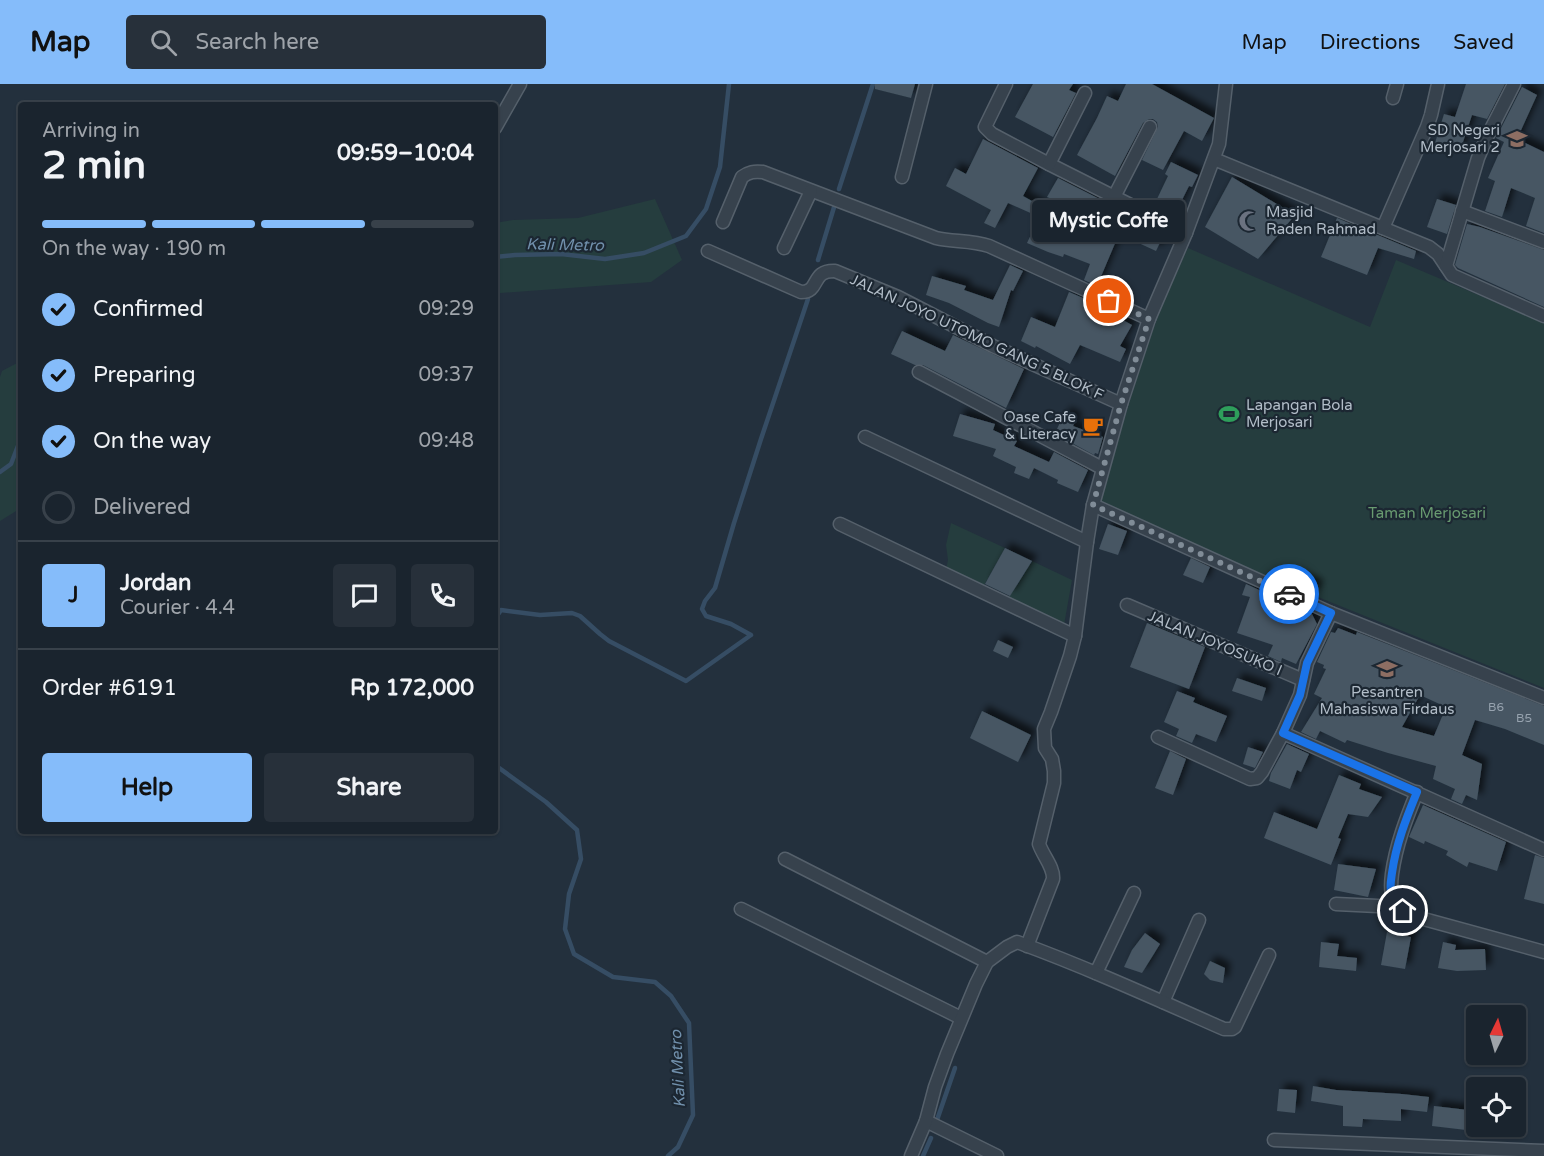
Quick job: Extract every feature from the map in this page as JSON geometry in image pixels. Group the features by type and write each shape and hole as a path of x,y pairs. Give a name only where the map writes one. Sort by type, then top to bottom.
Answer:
{"street":[{"path":"498,123 520,84"},
{"path":"902,177 926,84"},
{"path":"1006,84 985,127 992,134 1186,233"},
{"path":"1393,98 1397,84"},
{"path":"1383,228 1427,127 1438,84"},
{"path":"1446,266 1478,158 1514,84"},
{"path":"1027,946 1054,874 1039,844 1054,783 1052,759 1045,748 1044,729 1075,636 1093,505 1121,404 1149,319 1186,233 1219,144 1222,86"},
{"path":"1048,164 1085,93"},
{"path":"1114,197 1150,127"},
{"path":"1214,159 1430,247 1457,279 1544,316"},
{"path":"723,222 742,177 755,171 763,172 936,238 989,246 1149,319"},
{"path":"784,248 811,191"},
{"path":"1462,212 1544,242"},
{"name":"JALAN JOYO UTOMO GANG 5 BLOK F","path":"708,251 801,292 813,288 822,273 835,271 898,297 993,346 1121,404"},
{"path":"919,372 1102,468"},
{"path":"865,437 1087,542"},
{"path":"1093,505 1331,613 1544,698"},
{"path":"840,524 1075,636"},
{"name":"JALAN JOYOSUKO I","path":"1127,605 1303,680"},
{"path":"1158,737 1250,779 1257,778 1283,733 1300,695 1307,663 1331,613"},
{"path":"1283,733 1544,850"},
{"path":"1417,792 1395,853 1391,886 1392,897 1398,907 1408,915 1544,952"},
{"path":"785,859 987,962"},
{"path":"1096,973 1134,893"},
{"path":"1336,904 1398,907"},
{"path":"741,909 961,1018"},
{"path":"1163,1002 1199,920"},
{"path":"911,1156 926,1121 935,1087 961,1018 976,984 987,962 1007,947 1017,942 1096,973 1224,1029 1235,1027 1269,955"},
{"path":"926,1121 997,1156"},
{"path":"1274,1140 1544,1151"}],"green space":[{"path":"655,199 682,260 651,282 500,293 498,295 498,222 578,218"},
{"name":"Taman Merjosari","path":"1188,248 1370,327 1396,260 1544,323 1544,688 1258,573 1103,504 1101,500 1142,361 1162,305"},
{"path":"18,363 18,510 0,521 0,377 2,371"},
{"path":"951,523 1005,548 983,587 946,570 948,560 946,545"},
{"path":"1032,561 1072,580 1064,625 1007,600"}],"building":[{"path":"875,84 915,84 911,98 875,89"},
{"path":"1033,84 1073,84 1069,90 1076,93 1053,137 1015,117"},
{"path":"1126,84 1152,84 1214,118 1202,141 1184,131 1163,170 1142,160 1158,127 1157,122 1149,119 1143,123 1115,176 1077,155 1107,96 1118,101"},
{"path":"1466,84 1505,84 1487,119 1472,115 1460,151 1435,143 1444,114 1455,117"},
{"path":"1522,87 1537,95 1517,139 1544,152 1544,233 1526,226 1535,198 1511,188 1502,217 1485,211 1495,181 1488,178 1504,142 1496,138"},
{"path":"983,139 1038,168 1023,196 1048,210 1044,219 1008,203 995,228 984,223 991,210 946,186 955,168 966,174"},
{"path":"1171,162 1198,175 1192,187 1189,186 1177,210 1157,199 1168,176 1165,174"},
{"name":"Masjid Raden Rahmad","path":"1232,177 1295,215 1258,259 1205,227"},
{"path":"1058,178 1165,232 1156,251 1119,234 1097,286 1084,280 1090,264 1064,254 1063,257 1048,252 1027,243 1037,222 1062,233 1069,214 1066,205 1047,197"},
{"path":"1437,199 1456,205 1447,234 1427,227"},
{"path":"1337,218 1416,251 1414,259 1378,248 1367,275 1321,257"},
{"path":"1467,224 1544,250 1544,307 1455,265"},
{"path":"1010,265 1023,271 1013,291 1011,290 999,327 949,303 926,295 932,276 966,286 964,290 993,300"},
{"path":"1069,292 1102,306 1101,308 1132,325 1120,346 1126,349 1120,362 1080,345 1070,364 1036,346 1035,348 1021,341 1031,317 1055,327"},
{"path":"902,331 945,351 953,335 1024,369 1006,408 923,365 915,365 891,354"},
{"path":"1065,412 1077,418 1073,426 1103,437 1098,454 1094,455 1061,437 1064,432 1057,429"},
{"path":"960,414 995,424 993,430 1017,441 1014,446 1049,462 1054,452 1088,470 1078,492 1057,483 1058,480 1034,468 1029,479 1014,473 1016,467 993,456 996,449 953,436"},
{"path":"1108,524 1127,531 1118,555 1099,549"},
{"path":"1005,548 1032,561 1010,596 985,584"},
{"path":"1191,558 1210,567 1203,583 1183,575"},
{"path":"1295,576 1318,585 1314,596 1291,586"},
{"path":"1246,584 1312,614 1317,624 1296,664 1282,658 1281,662 1268,656 1273,645 1237,633 1250,597 1242,595"},
{"path":"1147,623 1205,647 1189,689 1130,667"},
{"path":"1338,628 1356,635 1357,632 1544,706 1544,745 1475,720 1462,755 1482,764 1477,800 1466,795 1462,804 1451,799 1455,789 1433,779 1436,766 1347,740 1345,743 1320,731 1316,739 1301,732 1322,698 1314,694 1326,669 1323,668 1324,665 1317,662 1331,632 1335,633","holes":["1420,695 1446,707 1434,736 1402,727"]},
{"path":"998,640 1013,647 1008,658 993,651"},
{"path":"1237,678 1266,688 1262,701 1232,691"},
{"path":"1177,691 1195,698 1193,702 1227,716 1216,742 1196,734 1192,743 1176,736 1179,729 1164,722"},
{"path":"982,711 1031,735 1018,762 970,738"},
{"path":"1287,744 1309,754 1301,772 1297,770 1290,789 1269,781"},
{"path":"1248,747 1263,752 1255,768 1243,764"},
{"path":"1170,751 1186,759 1173,795 1155,788"},
{"path":"1339,775 1361,784 1359,789 1382,797 1368,817 1348,814 1338,838 1341,839 1331,865 1264,838 1274,812 1317,829"},
{"path":"1423,805 1506,842 1497,871 1469,862 1467,867 1446,855 1448,851 1409,837"},
{"path":"1535,855 1544,858 1544,904 1524,899"},
{"path":"1338,864 1376,869 1368,897 1334,890"},
{"path":"1387,932 1411,937 1405,969 1381,965"},
{"path":"1145,933 1160,944 1142,973 1124,967 1132,950"},
{"path":"1321,942 1339,944 1337,956 1357,958 1356,971 1319,967"},
{"path":"1443,942 1456,945 1455,950 1485,949 1486,970 1457,971 1438,968"},
{"path":"1210,961 1225,968 1223,983 1210,980 1204,974"},
{"path":"1313,1086 1336,1090 1429,1097 1427,1112 1401,1109 1401,1121 1363,1119 1362,1127 1343,1126 1343,1106 1311,1101"},
{"path":"1279,1089 1297,1090 1295,1113 1277,1111"},
{"path":"1434,1106 1466,1110 1466,1130 1432,1126"}],"waterway":[{"name":"Kali Metro","path":"498,257 561,254 605,259 644,253 686,236 706,209 720,167 729,84"},
{"path":"839,189 873,84"},
{"path":"818,260 835,204"},
{"path":"498,614 501,610 540,615 572,613 580,616 609,641 686,681 751,635 731,624 706,616 702,609 715,588 761,439 808,299"},
{"path":"0,472 11,464 18,446"},
{"name":"Kali Metro","path":"498,767 546,802 577,830 581,859 569,894 565,929 574,954 613,977 655,982 671,996 689,1023 693,1115 678,1147 668,1156"},
{"path":"937,1120 955,1068"},
{"path":"923,1156 931,1138"}],"way so far":[{"path":"1109,301 1149,319 1121,404 1093,505 1289,594"}],"place":[{"name":"SD Negeri Merjosari 2","path":"1517,139"},
{"name":"Masjid Raden Rahmad","path":"1249,221"},
{"name":"Mystic Coffe","path":"1109,301"},
{"name":"Lapangan Bola Merjosari","path":"1229,414"},
{"name":"Oase Cafe & Literacy","path":"1093,426"},
{"name":"Pesantren Mahasiswa Firdaus","path":"1387,669"}],"route":[{"path":"1289,594 1331,613 1307,663 1300,695 1283,733 1417,792 1395,853 1391,886 1392,897 1403,911"}]}
